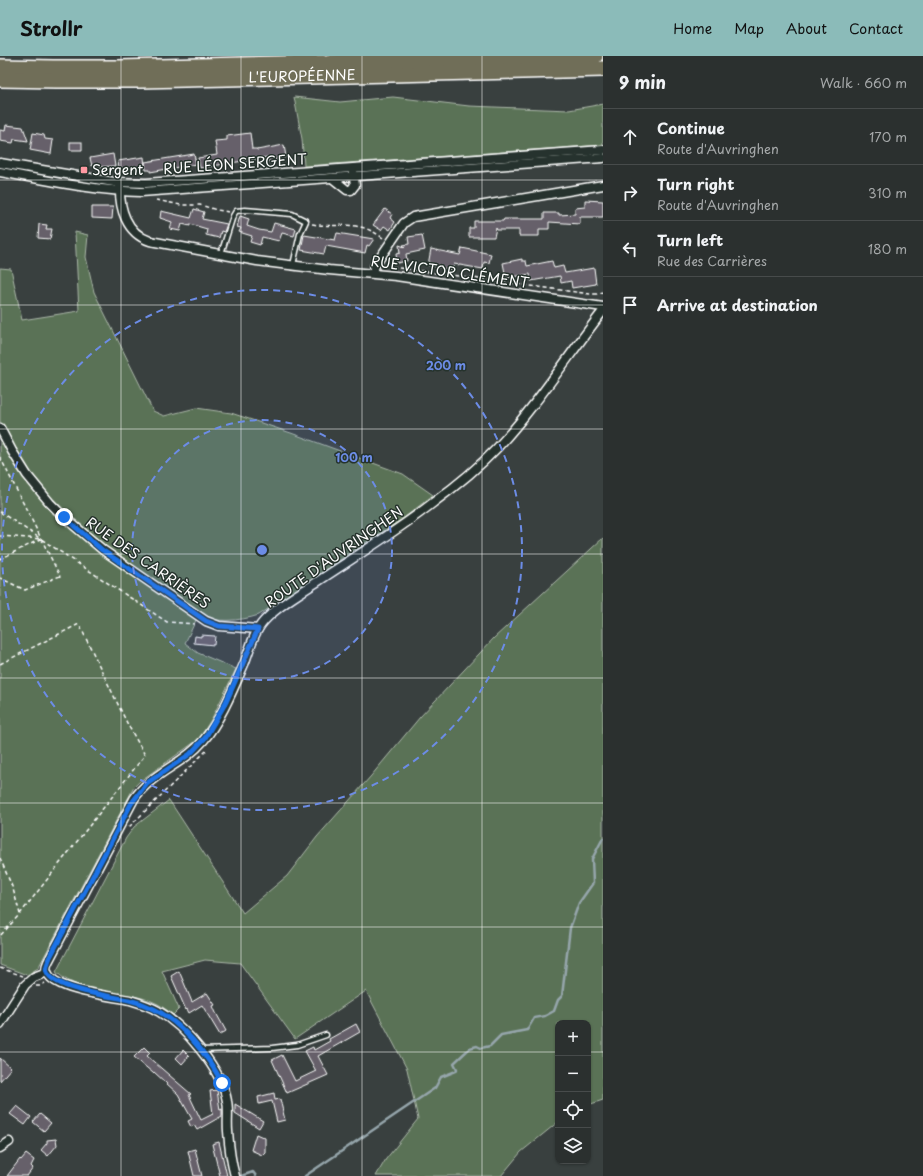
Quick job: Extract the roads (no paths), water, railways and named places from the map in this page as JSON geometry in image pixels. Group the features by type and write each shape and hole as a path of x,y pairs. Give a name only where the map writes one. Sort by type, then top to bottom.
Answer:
{"highway":[{"name":"L'EUROPÉENNE","path":"0,67 108,68 595,56"},
{"name":"L'EUROPÉENNE","path":"0,79 141,80 603,69"}],"street":[{"name":"RUE LÉON SERGENT","path":"0,163 148,192 332,178 353,172 603,150"},
{"name":"RUE LÉON SERGENT","path":"0,172 120,187 169,182 603,158"},
{"path":"332,178 347,190 350,190 354,187 353,172"},
{"path":"373,273 375,266 404,223 410,218 603,185"},
{"name":"RUE VICTOR CLÉMENT","path":"120,187 120,200 123,214 132,229 138,235 150,241 293,266 373,273 603,307"},
{"name":"ROUTE D'AUVRINGHEN","path":"47,972 46,966 50,957 131,804 147,783 190,754 205,738 226,702 258,629 264,621 277,610 422,512 478,466 519,422 603,311"},
{"name":"RUE DES CARRIÈRES","path":"0,428 17,459 36,486 64,517 94,544 206,621 219,626 258,629"},
{"path":"0,1024 29,980 47,972 52,978 76,989 129,1000 153,1008 173,1021 183,1030 200,1050 219,1078 228,1105 229,1143 235,1176"},
{"path":"0,1148 9,1142"}],"lane":[{"path":"221,254 234,213 236,211 241,210 292,214 306,221 300,234 293,266"},
{"path":"200,1050 272,1048 297,1045 326,1035"}],"waterway":[{"path":"305,1176 435,1088 441,1077 456,1071 457,1069 454,1063 470,1048 477,1046 481,1048 490,1046 501,1035 527,1030 534,1018 545,1016 554,1011 558,1000 562,996 570,928 579,903 593,883 592,859 603,838"},
{"path":"241,1176 253,1172 256,1176"}],"place":[{"name":"Sergent","path":"84,170"}]}
